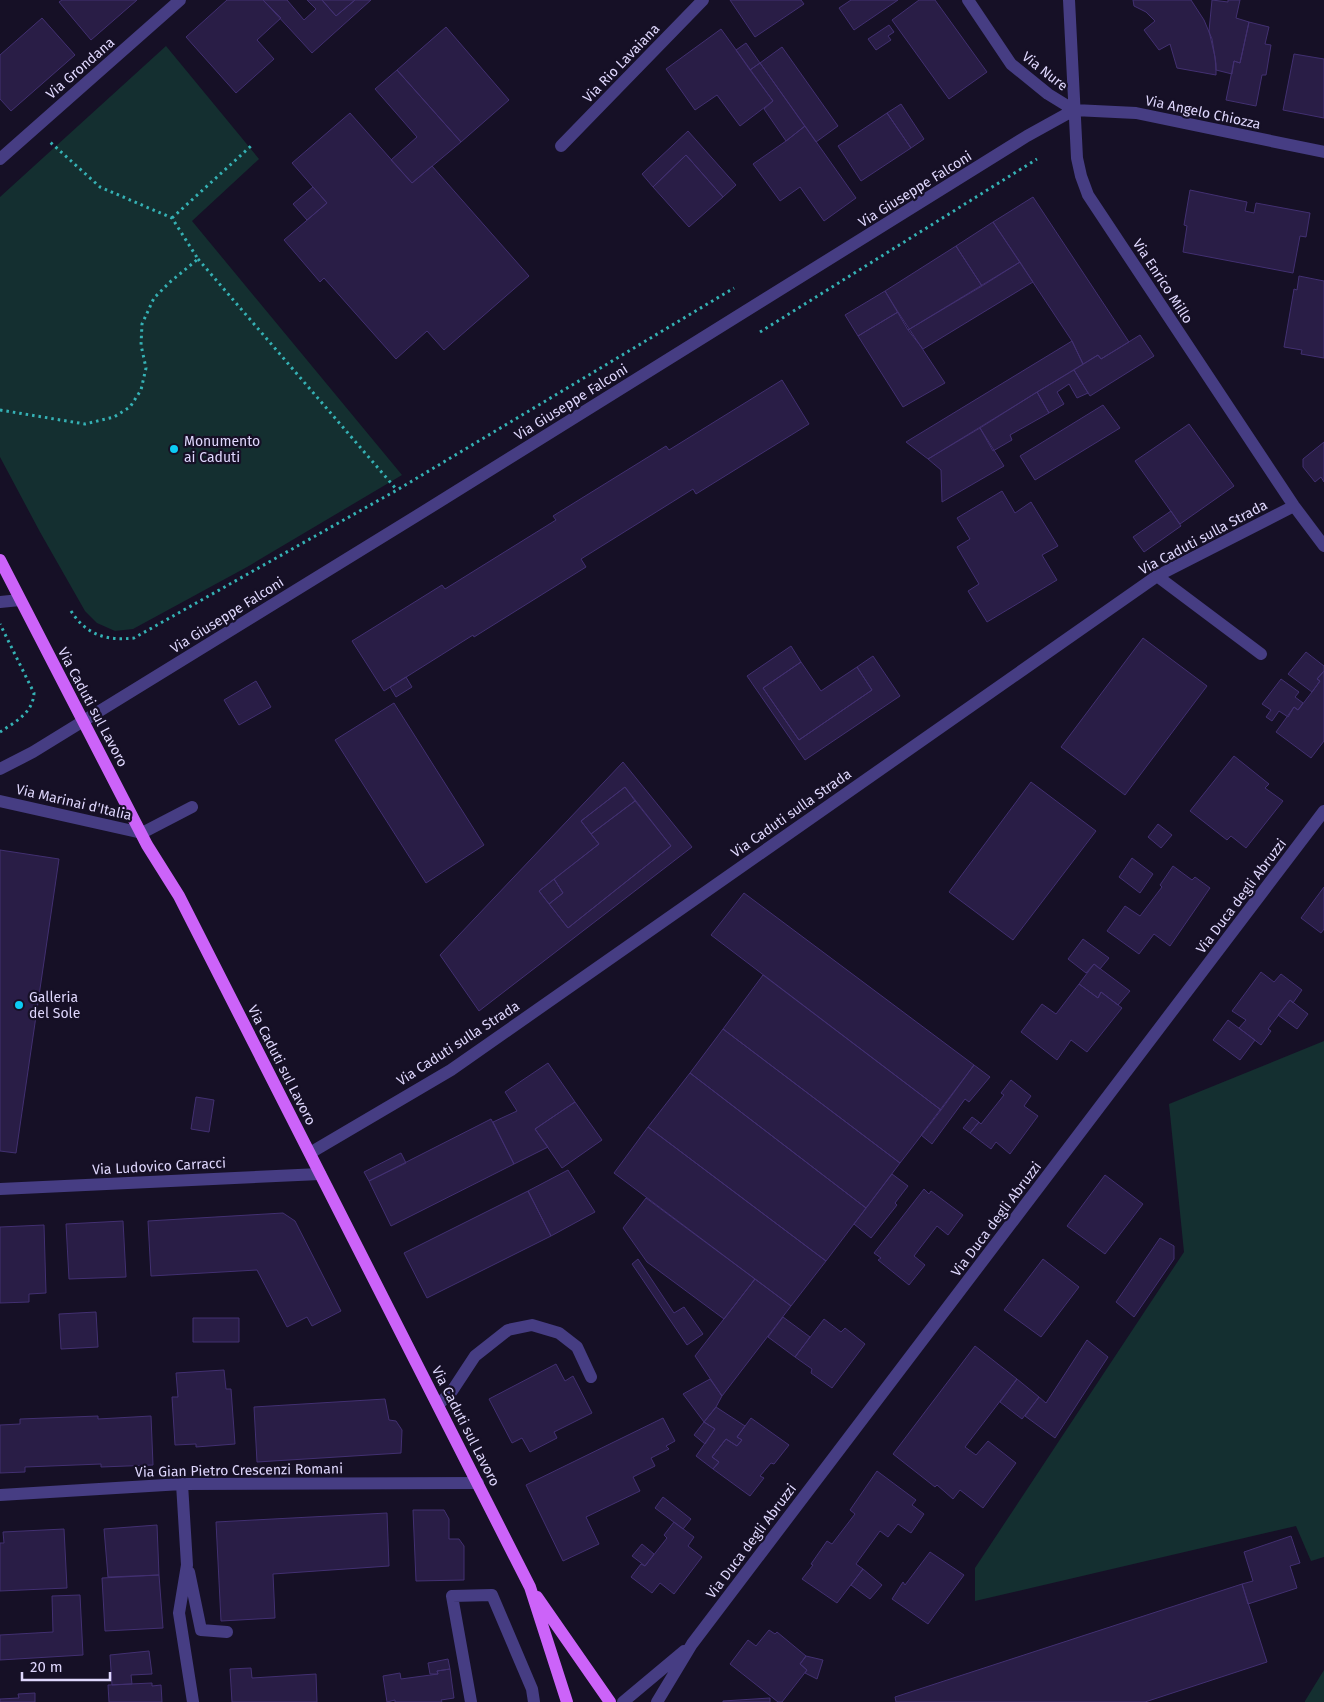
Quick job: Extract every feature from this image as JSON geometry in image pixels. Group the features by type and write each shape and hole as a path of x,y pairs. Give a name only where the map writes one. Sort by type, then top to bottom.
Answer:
{"main road":[{"name":"Via Caduti sul Lavoro","path":"0,560 142,833 179,896 530,1587 610,1702"},
{"name":"Via Caduti sul Lavoro","path":"530,1587 568,1702"}],"street":[{"name":"Via Grondana","path":"0,159 180,0"},
{"name":"Via Rio Lavaiana","path":"561,146 703,0"},
{"name":"Via Nure","path":"968,0 1011,64 1036,85 1074,110"},
{"name":"Via Enrico Millo","path":"1068,0 1077,158 1088,195 1294,506 1324,546"},
{"name":"Via Angelo Chiozza","path":"1074,110 1136,113 1324,152"},
{"name":"Via Giuseppe Falconi","path":"84,721 1027,136 1074,110"},
{"name":"Via Caduti sulla Strada","path":"310,1153 451,1070 1157,576 1294,506"},
{"path":"1157,576 1262,654"},
{"path":"0,602 20,600"},
{"name":"Via Marinai d'Italia","path":"0,769 33,752 84,721"},
{"name":"Via Marinai d'Italia","path":"0,801 142,833"},
{"path":"142,833 192,807"},
{"name":"Via Duca degli Abruzzi","path":"657,1702 692,1644 1324,811"},
{"name":"Via Ludovico Carracci","path":"0,1189 320,1174"},
{"path":"438,1405 452,1391 474,1356 508,1330 532,1324 559,1333 577,1347 591,1377"},
{"name":"Via Gian Pietro Crescenzi Romani","path":"0,1495 182,1484 478,1483"},
{"path":"182,1484 187,1565 201,1630 227,1632"},
{"path":"187,1565 179,1613 193,1702"},
{"path":"471,1702 452,1596 492,1594 532,1689 534,1702"},
{"name":"Via Duca degli Abruzzi","path":"623,1702 692,1644"}],"path":[{"path":"35,128 100,187 172,218 198,259 397,490"},
{"path":"172,218 252,146"},
{"path":"760,332 1037,159"},
{"path":"0,410 85,424 114,417 130,407 141,390 146,368 141,345 142,324 146,315 154,298 198,259"},
{"path":"71,611 77,620 92,632 116,640 134,638 397,490 734,288"},
{"path":"0,623 34,693 32,705 24,715 0,732"}],"green space":[{"path":"166,46 259,159 192,221 402,475 247,567 133,629 115,631 97,623 85,611 0,457 0,197"},
{"path":"1324,1041 1324,1557 1311,1561 1296,1526 975,1601 975,1568 1184,1252 1169,1104"},
{"path":"1324,1670 1324,1702 1305,1702 1305,1701"}],"building":[{"path":"62,0 137,0 91,40 59,2"},
{"path":"227,0 263,0 281,18 257,40 274,59 236,93 186,37"},
{"path":"263,0 287,0 304,20 316,9 307,0 322,0 336,16 355,0 371,0 312,53"},
{"path":"322,0 355,0 336,16"},
{"path":"730,0 801,0 804,4 755,37"},
{"path":"851,0 898,0 854,30 839,8"},
{"path":"919,0 935,0 987,72 949,99 892,20"},
{"path":"1133,0 1191,0 1204,20 1212,39 1216,75 1177,68 1170,44 1159,50 1144,30 1155,21 1146,12 1134,6"},
{"path":"1212,0 1228,2 1228,0 1240,0 1236,18 1249,22 1240,63 1234,61 1232,74 1216,70 1209,31"},
{"path":"42,18 75,55 11,111 0,99 0,55"},
{"path":"1249,22 1269,27 1265,44 1271,45 1266,75 1262,75 1256,106 1226,100 1234,61 1240,63"},
{"path":"889,25 894,32 888,36 891,40 876,50 868,39"},
{"path":"446,27 509,100 461,142 397,70"},
{"path":"721,29 773,101 740,126 717,95 695,110 666,69"},
{"path":"746,43 760,63 750,70 736,50"},
{"path":"782,47 838,126 816,142 760,63"},
{"path":"1294,54 1324,59 1324,118 1283,110"},
{"path":"760,63 805,126 786,141 764,109 773,101 750,70"},
{"path":"397,70 461,142 412,183 391,160 417,137 375,89"},
{"path":"901,104 924,139 911,148 887,113"},
{"path":"350,113 412,183 432,166 529,276 444,350 427,331 396,359 324,278 320,282 284,240 327,203 292,163"},
{"path":"887,113 911,148 861,181 838,146"},
{"path":"805,126 856,198 824,221 800,187 780,201 753,164"},
{"path":"688,131 736,185 723,197 686,155 653,187 642,174"},
{"path":"686,155 723,197 689,227 653,187"},
{"path":"313,187 327,203 307,220 293,204"},
{"path":"1190,190 1247,202 1245,211 1254,213 1256,203 1310,213 1306,237 1300,236 1293,273 1183,252 1187,226 1184,225"},
{"path":"1033,197 1129,342 1101,359 1098,355 1083,364 1072,341 993,222"},
{"path":"993,222 1020,262 982,286 956,246"},
{"path":"956,246 982,286 908,330 885,291"},
{"path":"1020,262 1033,282 923,349 908,330"},
{"path":"1299,276 1324,281 1324,358 1301,354 1302,350 1284,347 1294,289 1297,290"},
{"path":"885,291 898,312 858,336 845,315"},
{"path":"898,312 945,383 903,407 858,336"},
{"path":"1140,335 1154,356 1090,396 1074,370 1098,355 1101,359"},
{"path":"1072,341 1083,364 928,459 906,442"},
{"path":"1074,370 1088,393 1077,398 1069,384 1057,392 1064,404 1049,413 1037,392"},
{"path":"782,380 809,424 696,494 693,489 581,559 586,567 384,691 352,641 442,585 445,589 556,520 553,516 666,446 669,450"},
{"path":"1037,392 1049,413 1010,435 1012,440 993,451 980,428"},
{"path":"1103,405 1120,428 1035,480 1020,456"},
{"path":"1189,424 1234,486 1180,524 1135,461"},
{"path":"980,428 1004,466 942,502 941,470 928,459"},
{"path":"1324,442 1324,482 1321,477 1315,482 1303,467 1303,459"},
{"path":"1002,491 1015,513 1031,502 1058,546 1042,555 1057,580 987,622 968,591 979,584 957,547 970,539 957,518"},
{"path":"1171,511 1181,526 1144,552 1133,537"},
{"path":"1143,638 1207,686 1125,795 1061,747"},
{"path":"791,646 801,662 763,688 799,740 872,690 857,667 873,656 900,696 805,760 747,676"},
{"path":"1306,652 1324,666 1324,671 1317,679 1320,681 1312,692 1288,674"},
{"path":"801,662 821,691 857,667 872,690 799,740 763,688"},
{"path":"1324,671 1324,741 1311,758 1276,732 1294,707 1298,710 1320,681 1317,679"},
{"path":"406,677 412,687 396,697 390,687"},
{"path":"1281,679 1299,692 1295,697 1303,703 1298,710 1294,707 1288,717 1279,711 1272,721 1266,717 1271,710 1262,704"},
{"path":"256,681 271,707 239,725 224,700"},
{"path":"394,703 484,845 426,883 335,740"},
{"path":"1234,756 1269,784 1265,788 1283,801 1246,848 1231,836 1227,840 1190,811"},
{"path":"623,762 692,847 479,1011 440,955","holes":["625,787 671,846 568,928 539,891 599,844 581,821"]},
{"path":"1031,782 1096,831 1013,940 949,892"},
{"path":"625,787 635,801 591,834 581,821"},
{"path":"635,801 671,846 568,928 549,904 563,893 554,879 599,844 591,834"},
{"path":"1158,824 1172,835 1161,848 1148,837"},
{"name":"Galleria del Sole","path":"0,850 59,859 16,1153 0,1151"},
{"path":"1132,858 1153,874 1140,893 1119,877"},
{"path":"1173,866 1192,880 1195,877 1210,888 1170,946 1154,934 1139,954 1107,931 1125,906 1140,916 1162,887 1160,885"},
{"path":"554,879 563,893 549,904 539,891"},
{"path":"1324,887 1324,929 1321,933 1301,918"},
{"path":"744,893 974,1065 941,1110 711,935"},
{"path":"1083,939 1109,958 1100,969 1094,964 1086,973 1068,959"},
{"path":"1094,964 1130,991 1118,1005 1101,992 1098,998 1079,984"},
{"path":"1261,972 1274,982 1281,974 1302,990 1293,1003 1290,1000 1268,1029 1271,1031 1261,1045 1239,1028 1246,1020 1232,1011"},
{"path":"763,975 941,1110 900,1163 723,1029"},
{"path":"1079,984 1098,998 1101,992 1122,1008 1087,1052 1071,1040 1057,1060 1021,1032 1042,1004 1056,1014"},
{"path":"1290,1000 1308,1014 1297,1029 1278,1015"},
{"path":"1228,1020 1255,1040 1240,1060 1213,1040"},
{"path":"723,1029 900,1163 866,1208 690,1073"},
{"path":"548,1063 575,1102 535,1129 548,1147 514,1164 493,1122 517,1111 505,1092"},
{"path":"974,1065 990,1077 969,1102 965,1099 932,1144 921,1135"},
{"path":"690,1073 866,1208 826,1261 648,1127"},
{"path":"1011,1080 1031,1096 1024,1106 1038,1116 1010,1154 996,1142 991,1149 970,1133 979,1122 981,1124 1004,1095 1001,1093"},
{"path":"196,1097 214,1100 209,1132 191,1129"},
{"path":"575,1102 602,1140 562,1168 535,1129"},
{"path":"972,1117 979,1122 970,1133 963,1128"},
{"path":"491,1119 514,1164 391,1226 369,1181"},
{"path":"648,1127 826,1261 791,1306 614,1173"},
{"path":"401,1153 406,1163 369,1181 364,1172"},
{"path":"568,1170 595,1212 551,1236 528,1191"},
{"path":"892,1174 908,1186 895,1203 897,1205 871,1238 854,1224"},
{"path":"1105,1175 1143,1204 1105,1254 1067,1226"},
{"path":"924,1189 929,1194 931,1191 963,1215 948,1235 937,1226 914,1256 925,1265 909,1285 878,1260 881,1258 874,1253"},
{"path":"528,1191 551,1236 427,1298 404,1253"},
{"path":"646,1198 755,1279 724,1319 647,1262 623,1228"},
{"path":"283,1213 295,1221 341,1311 312,1326 307,1317 287,1327 257,1270 151,1276 148,1221"},
{"path":"123,1221 126,1277 69,1279 66,1224"},
{"path":"44,1225 46,1293 29,1294 29,1302 0,1303 0,1227"},
{"path":"1160,1238 1174,1246 1174,1259 1134,1317 1116,1302"},
{"path":"638,1259 674,1313 684,1307 703,1334 687,1345 632,1264"},
{"path":"1043,1259 1079,1287 1041,1337 1004,1310"},
{"path":"755,1279 791,1306 722,1396 695,1356"},
{"path":"96,1312 98,1347 61,1349 59,1314"},
{"path":"783,1317 810,1337 795,1357 768,1337"},
{"path":"193,1318 239,1318 239,1342 193,1342"},
{"path":"824,1319 841,1332 845,1328 865,1344 832,1388 811,1373 812,1369 795,1357"},
{"path":"1087,1340 1108,1357 1055,1438 1025,1416 1039,1397 1046,1403"},
{"path":"975,1346 1017,1379 965,1447 976,1455 988,1441 1016,1463 983,1508 960,1490 953,1499 937,1485 935,1487 893,1454"},
{"path":"556,1364 565,1381 573,1376 592,1413 554,1432 557,1438 530,1452 522,1438 512,1443 489,1399"},
{"path":"224,1370 226,1389 231,1389 235,1444 196,1447 196,1444 175,1445 172,1397 178,1397 176,1373"},
{"path":"710,1379 722,1396 704,1422 683,1394"},
{"path":"1017,1379 1039,1397 1022,1419 1000,1402"},
{"path":"385,1399 389,1420 396,1421 402,1430 401,1453 257,1462 254,1407"},
{"path":"716,1407 745,1426 737,1437 742,1440 737,1446 726,1439 712,1457 719,1462 713,1469 696,1456 715,1429 704,1422"},
{"path":"98,1416 98,1419 151,1416 153,1465 101,1467 101,1464 25,1467 25,1472 0,1473 0,1425 20,1424 20,1419"},
{"path":"663,1418 675,1441 666,1446 669,1449 651,1458 655,1466 633,1477 640,1491 586,1517 599,1544 563,1561 526,1485"},
{"path":"751,1418 789,1445 774,1464 771,1463 760,1476 764,1478 750,1496 713,1469 719,1462 712,1457 726,1439 737,1446 742,1440 737,1437"},
{"path":"704,1422 715,1429 705,1444 694,1435"},
{"path":"877,1471 916,1500 912,1505 924,1514 911,1533 898,1524 888,1537 880,1531 856,1564 863,1569 837,1603 802,1579 827,1541 832,1544 855,1514 850,1510"},
{"path":"663,1497 691,1519 683,1529 655,1508"},
{"path":"413,1510 444,1510 449,1519 449,1539 459,1539 464,1546 464,1580 416,1581"},
{"path":"387,1513 389,1566 273,1574 275,1618 221,1621 216,1522"},
{"path":"674,1522 694,1537 688,1546 702,1557 674,1594 660,1583 652,1593 631,1577 641,1564 645,1566 667,1538 664,1535"},
{"path":"157,1525 159,1575 108,1577 104,1529"},
{"path":"64,1529 67,1588 0,1591 0,1543 4,1543 3,1532"},
{"path":"1291,1536 1300,1563 1290,1566 1297,1588 1248,1604 1242,1584 1253,1581 1244,1552"},
{"path":"642,1544 654,1554 645,1566 632,1556"},
{"path":"930,1552 964,1575 928,1624 892,1599 903,1582 905,1585"},
{"path":"863,1569 882,1585 870,1599 851,1585"},
{"path":"159,1575 163,1628 105,1631 102,1578"},
{"path":"1242,1584 1267,1662 1145,1702 896,1702 895,1697"},
{"path":"80,1595 83,1655 0,1660 0,1635 53,1632 52,1596"},
{"path":"769,1630 775,1634 777,1632 806,1656 800,1664 807,1670 782,1702 778,1702 730,1664 748,1640 756,1646"},
{"path":"149,1651 152,1674 131,1675 132,1684 112,1685 110,1655"},
{"path":"806,1656 823,1660 817,1679 805,1673 807,1670 800,1664"},
{"path":"448,1659 450,1669 437,1671 438,1674 430,1674 428,1663"},
{"path":"251,1668 252,1678 316,1674 317,1702 232,1702 230,1669"},
{"path":"450,1669 454,1698 441,1700 442,1702 395,1702 395,1700 387,1702 383,1676 400,1673 401,1679 438,1674 437,1671"},
{"path":"152,1683 152,1686 161,1685 162,1702 109,1702 108,1685"},
{"path":"35,1693 35,1702 0,1702 0,1699 19,1698 18,1694"},
{"path":"770,1698 770,1702 723,1702 723,1701"}],"place":[{"name":"Monumento ai Caduti","path":"174,449"},
{"name":"Galleria del Sole","path":"19,1005"}]}
